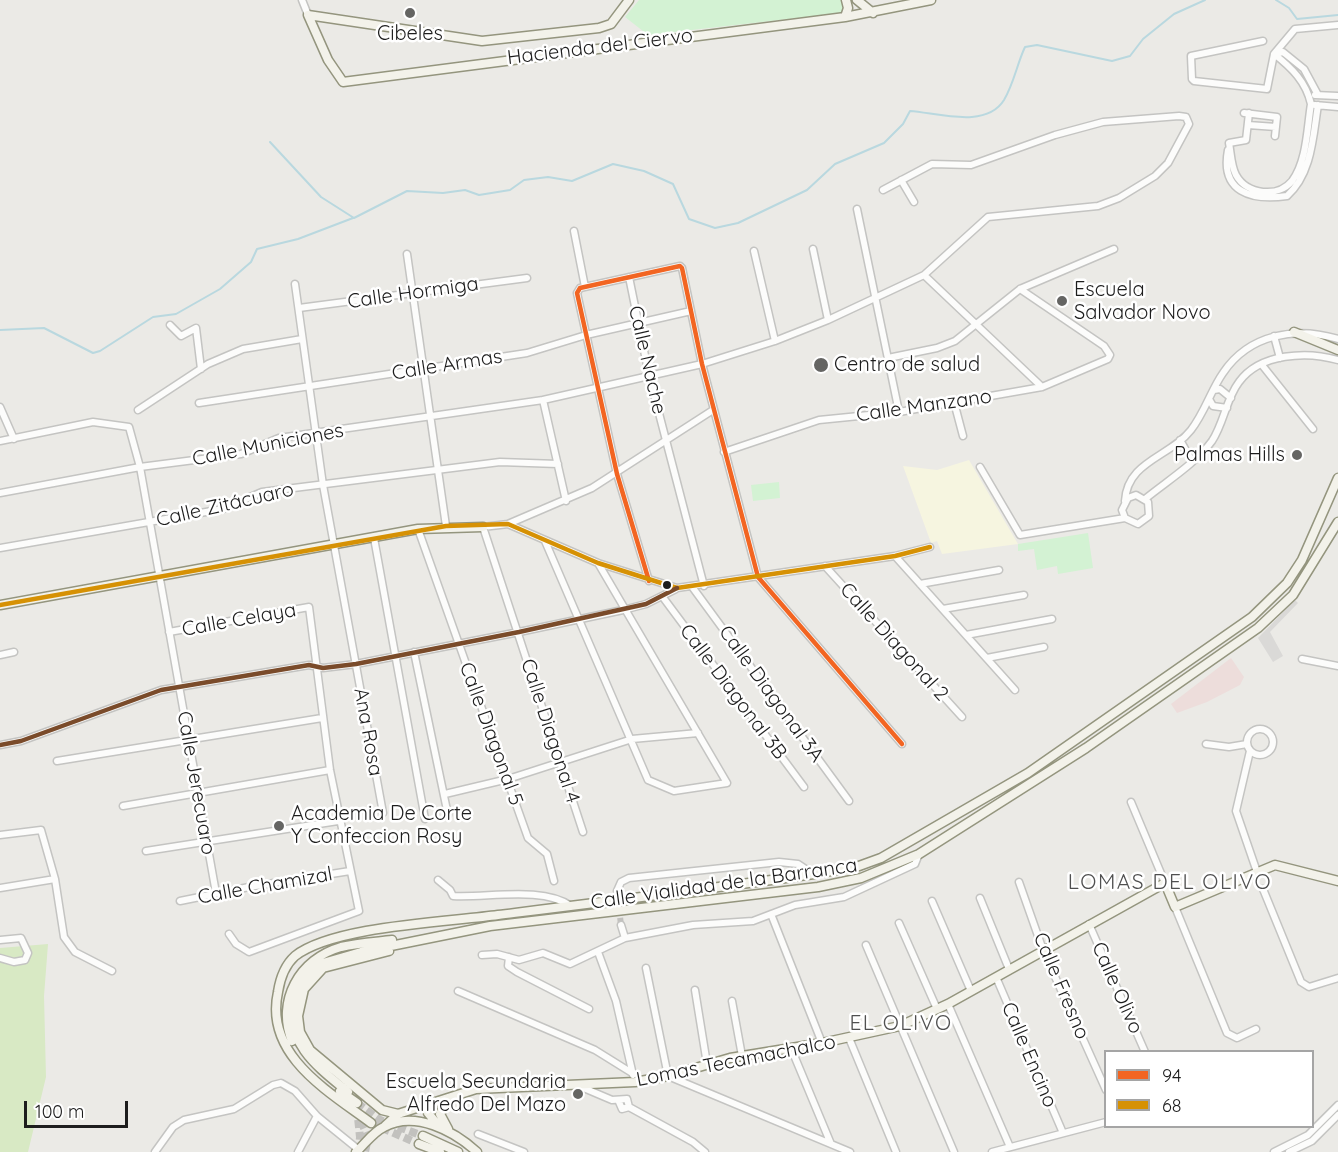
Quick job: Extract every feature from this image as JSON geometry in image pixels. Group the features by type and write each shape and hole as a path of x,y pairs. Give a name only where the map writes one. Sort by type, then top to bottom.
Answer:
{"main road":[{"name":"Hacienda del Ciervo","path":"308,15 482,41 599,28 611,24 629,0"},
{"path":"845,17 848,8 846,0"},
{"path":"857,0 873,13"},
{"name":"Hacienda del Ciervo","path":"308,15 328,60 343,82 511,58 845,17 931,0"},
{"path":"509,39 505,48 511,58"},
{"path":"1294,332 1338,350"},
{"name":"Calle Vialidad de la Barranca","path":"353,1105 306,1073 293,1059 279,1032 275,1005 281,977 293,957 327,939 448,920 814,874 859,866 881,858 967,810 1036,767 1252,617 1287,583 1313,538 1338,477"},
{"name":"Calle Vialidad de la Barranca","path":"420,939 490,926 818,887 861,878 919,854 1068,760 1258,628 1293,595 1338,522"},
{"path":"0,605 418,529 446,526 483,527"},
{"path":"1313,538 1325,544"},
{"path":"1165,883 1175,907 1275,865 1338,881"},
{"name":"Lomas Tecamachalco","path":"358,1151 398,1114 459,1093 490,1087 579,1085 668,1076 742,1056 849,1038 900,1026 948,1004 1165,883"},
{"path":"348,1092 314,1064 296,1038 292,1024 296,993 310,970 323,963 420,939"},
{"path":"371,1123 312,1070 292,1043 286,1022 289,994 298,975 309,964 327,953 353,945 420,939"},
{"path":"398,1114 382,1110 309,1050 300,1032 298,1016 304,989 323,968 387,952 420,939"},
{"path":"459,1093 445,1104 440,1114 444,1126 477,1152"},
{"path":"427,1103 428,1113 441,1128"},
{"path":"353,1105 359,1118"},
{"path":"385,1126 413,1121 441,1128 458,1137"},
{"path":"440,1152 421,1140 458,1152"}],"street":[{"name":"Hacienda del Ciervo","path":"302,0 308,15"},
{"path":"1263,41 1191,56 1192,79 1264,90 1269,86 1274,54 1297,28 1338,24"},
{"path":"1274,54 1283,52 1298,62 1318,94"},
{"path":"1274,54 1291,68 1315,105 1299,169 1283,188 1272,192 1254,190 1242,183 1235,174 1230,143 1246,140 1247,113 1277,117 1275,136"},
{"path":"1309,95 1338,96"},
{"path":"1315,105 1338,107"},
{"name":"Calle Municiones","path":"0,493 140,467 241,454 279,438 543,400 702,364 775,341 828,320 924,275 988,217 1098,206 1119,198 1141,185 1168,163 1188,127 1186,117 1103,122 1055,135 979,164 932,164 901,180"},
{"path":"1248,125 1276,127"},
{"path":"883,190 901,180 914,202"},
{"path":"857,209 899,412"},
{"path":"574,231 585,287"},
{"path":"813,249 828,320"},
{"path":"888,358 937,348 955,340 1020,289 1114,249"},
{"path":"754,251 775,341"},
{"path":"407,254 446,526"},
{"path":"649,581 617,474 577,293 585,287 680,266 713,410 758,577 902,744"},
{"path":"924,275 1042,387"},
{"name":"Calle Nache","path":"629,277 666,442 704,586"},
{"name":"Calle Hormiga","path":"299,308 527,278"},
{"name":"Ana Rosa","path":"295,284 323,485 383,813"},
{"name":"Calle Manzano","path":"724,452 819,420 899,412 1042,387 1108,359 1110,355 1104,346 1020,289"},
{"name":"Calle Armas","path":"199,403 527,353 586,335 691,311"},
{"path":"170,325 181,336 196,328 201,369"},
{"path":"1125,519 1122,510 1126,488 1135,473 1191,430 1222,373 1235,358 1262,339 1294,332 1317,333 1338,339"},
{"path":"1274,336 1280,358"},
{"path":"138,410 201,369 243,349 302,339"},
{"path":"1145,499 1192,461 1210,443 1238,382 1250,370 1280,358 1301,355 1338,360"},
{"path":"1262,365 1313,429"},
{"path":"1214,390 1220,389 1231,398"},
{"path":"1209,399 1213,406 1227,408"},
{"path":"543,400 566,501"},
{"path":"954,402 963,436"},
{"path":"0,407 14,440 0,441"},
{"path":"483,527 508,524 566,501 617,474 713,410"},
{"name":"Calle Jerecuaro","path":"14,440 93,422 129,426 140,467 216,893"},
{"path":"1180,440 1192,461"},
{"name":"Calle Zitácuaro","path":"0,548 223,509 262,492 500,462 558,464"},
{"path":"980,467 1020,535 1125,519 1138,524 1146,520 1150,511 1145,499"},
{"path":"1125,501 1132,496 1145,499"},
{"path":"508,524 598,563 677,588 693,588 895,556 930,547"},
{"name":"Calle Diagonal 4","path":"483,527 583,832"},
{"name":"Calle Diagonal 5","path":"418,529 528,838 548,854 554,881"},
{"path":"374,538 425,819"},
{"path":"544,540 648,780 674,791 727,783 623,610 598,563"},
{"path":"895,556 1015,690"},
{"name":"Calle Diagonal 2","path":"825,567 962,717"},
{"path":"920,584 999,570"},
{"path":"0,745 21,741 161,690 315,665 323,668 356,664 519,632 623,610 677,588"},
{"name":"Calle Diagonal 3A","path":"693,588 849,801"},
{"path":"943,609 1024,595"},
{"name":"Calle Diagonal 3B","path":"662,596 804,787"},
{"name":"Calle Celaya","path":"169,632 309,607 315,665"},
{"path":"966,635 1052,619"},
{"path":"987,658 1044,647"},
{"path":"0,655 14,652"},
{"path":"414,652 448,815"},
{"path":"1302,658 1338,666"},
{"path":"229,934 236,944 249,952 359,911 338,822 315,665"},
{"path":"57,761 322,718"},
{"path":"445,794 508,779 632,739 698,733"},
{"path":"1206,744 1249,747 1236,811 1257,872"},
{"path":"123,806 330,770"},
{"path":"1131,802 1165,883"},
{"path":"146,851 338,822"},
{"path":"0,836 41,830 55,879 61,924 70,946 75,952 112,971"},
{"path":"482,955 497,954 519,960 543,953 570,964 625,939 693,925 753,921 795,905 844,897 915,864 919,854"},
{"path":"618,891 621,882 629,878 779,862 798,864 814,874"},
{"name":"Calle Chamizal","path":"180,901 216,893 350,872"},
{"path":"0,888 55,879"},
{"path":"438,880 450,890 453,896 543,895 561,898 572,906"},
{"name":"Calle Fresno","path":"1018,882 1043,950 1104,1086"},
{"path":"1263,890 1301,982 1309,987 1338,978"},
{"path":"980,898 1009,969"},
{"path":"932,901 971,991"},
{"path":"1175,907 1224,1028 1232,1037 1237,1038 1256,1029"},
{"path":"771,915 822,1043"},
{"path":"899,923 937,1009"},
{"name":"Calle Olivo","path":"1089,924 1145,1050"},
{"path":"621,925 625,939"},
{"path":"0,940 21,938 28,952 25,960 14,962 0,958"},
{"path":"866,945 954,1152"},
{"path":"598,952 616,1001 634,1078"},
{"path":"509,957 508,966 517,972 589,1008"},
{"path":"646,968 668,1076 850,1152"},
{"name":"Calle Encino","path":"996,977 1063,1133"},
{"path":"695,990 707,1064"},
{"path":"458,991 595,1050 634,1078"},
{"path":"732,1001 742,1056"},
{"path":"948,1004 1010,1147"},
{"path":"849,1038 896,1152"},
{"path":"791,1048 831,1144"},
{"path":"155,1152 173,1127 183,1120 234,1109 273,1085 281,1083 295,1091 317,1116 358,1151"},
{"path":"579,1085 619,1102 622,1109 629,1107 693,1142 705,1152"},
{"path":"1274,1152 1308,1135 1338,1105"},
{"path":"1288,1152 1311,1141 1338,1115"},
{"path":"298,1152 317,1116"},
{"path":"992,1152 1104,1123"},
{"path":"478,1134 519,1151"}],"shaded area":[{"path":"969,460 1018,544 942,554 937,541 931,543 903,466 937,470"},
{"path":"1295,600 1298,603 1270,632 1283,656 1273,662 1258,638"},
{"path":"1231,658 1244,677 1240,685 1207,702 1177,713 1171,704"}],"green space":[{"path":"639,0 849,0 850,12 648,35 625,17"},
{"path":"779,482 780,498 753,501 751,485"},
{"path":"1088,533 1093,568 1058,574 1057,566 1037,570 1034,549 1018,551 1018,544"},
{"path":"48,944 44,996 46,1077 28,1152 0,1152 0,948"}],"waterway":[{"path":"270,142 321,197 354,218 407,191 443,193 465,190 479,195 510,190 524,180 548,177 572,181 613,164 644,171 673,184 689,219 715,228 738,223 807,190 835,164 884,143 903,124 910,111 974,117 996,109 1007,94 1025,47 1037,45 1112,61 1130,56 1143,39 1174,14 1205,0"},
{"path":"1276,0 1289,8 1297,19 1338,15"},
{"path":"0,330 44,328 93,353 100,351 153,317 176,314 220,289 251,262 257,249 298,239 353,218"}],"tunnel":[{"path":"617,891 621,925"},
{"path":"357,1103 380,1120 423,1136"},
{"path":"357,1108 359,1152"},
{"path":"361,1121 368,1137 365,1152"},
{"path":"371,1123 419,1144"}],"transit line":[{"name":"94","path":"649,581 617,474 577,293 580,288 680,266 702,364 758,577 902,744"},
{"name":"68","path":"0,605 446,526 508,524 598,563 677,588 895,556 930,547"},
{"path":"0,745 21,741 161,690 309,665 323,668 356,664 519,632 646,604 677,588"}],"place":[{"name":"Cibeles","path":"410,13"},
{"name":"Escuela Salvador Novo","path":"1062,301"},
{"name":"Centro de salud","path":"821,365"},
{"name":"Palmas Hills","path":"1297,455"},
{"name":"Academia De Corte Y Confeccion Rosy","path":"279,826"},
{"name":"Escuela Secundaria Alfredo Del Mazo","path":"578,1094"}],"district":[{"name":"LOMAS DEL OLIVO","path":"1170,883"},
{"name":"EL OLIVO","path":"901,1024"}]}
